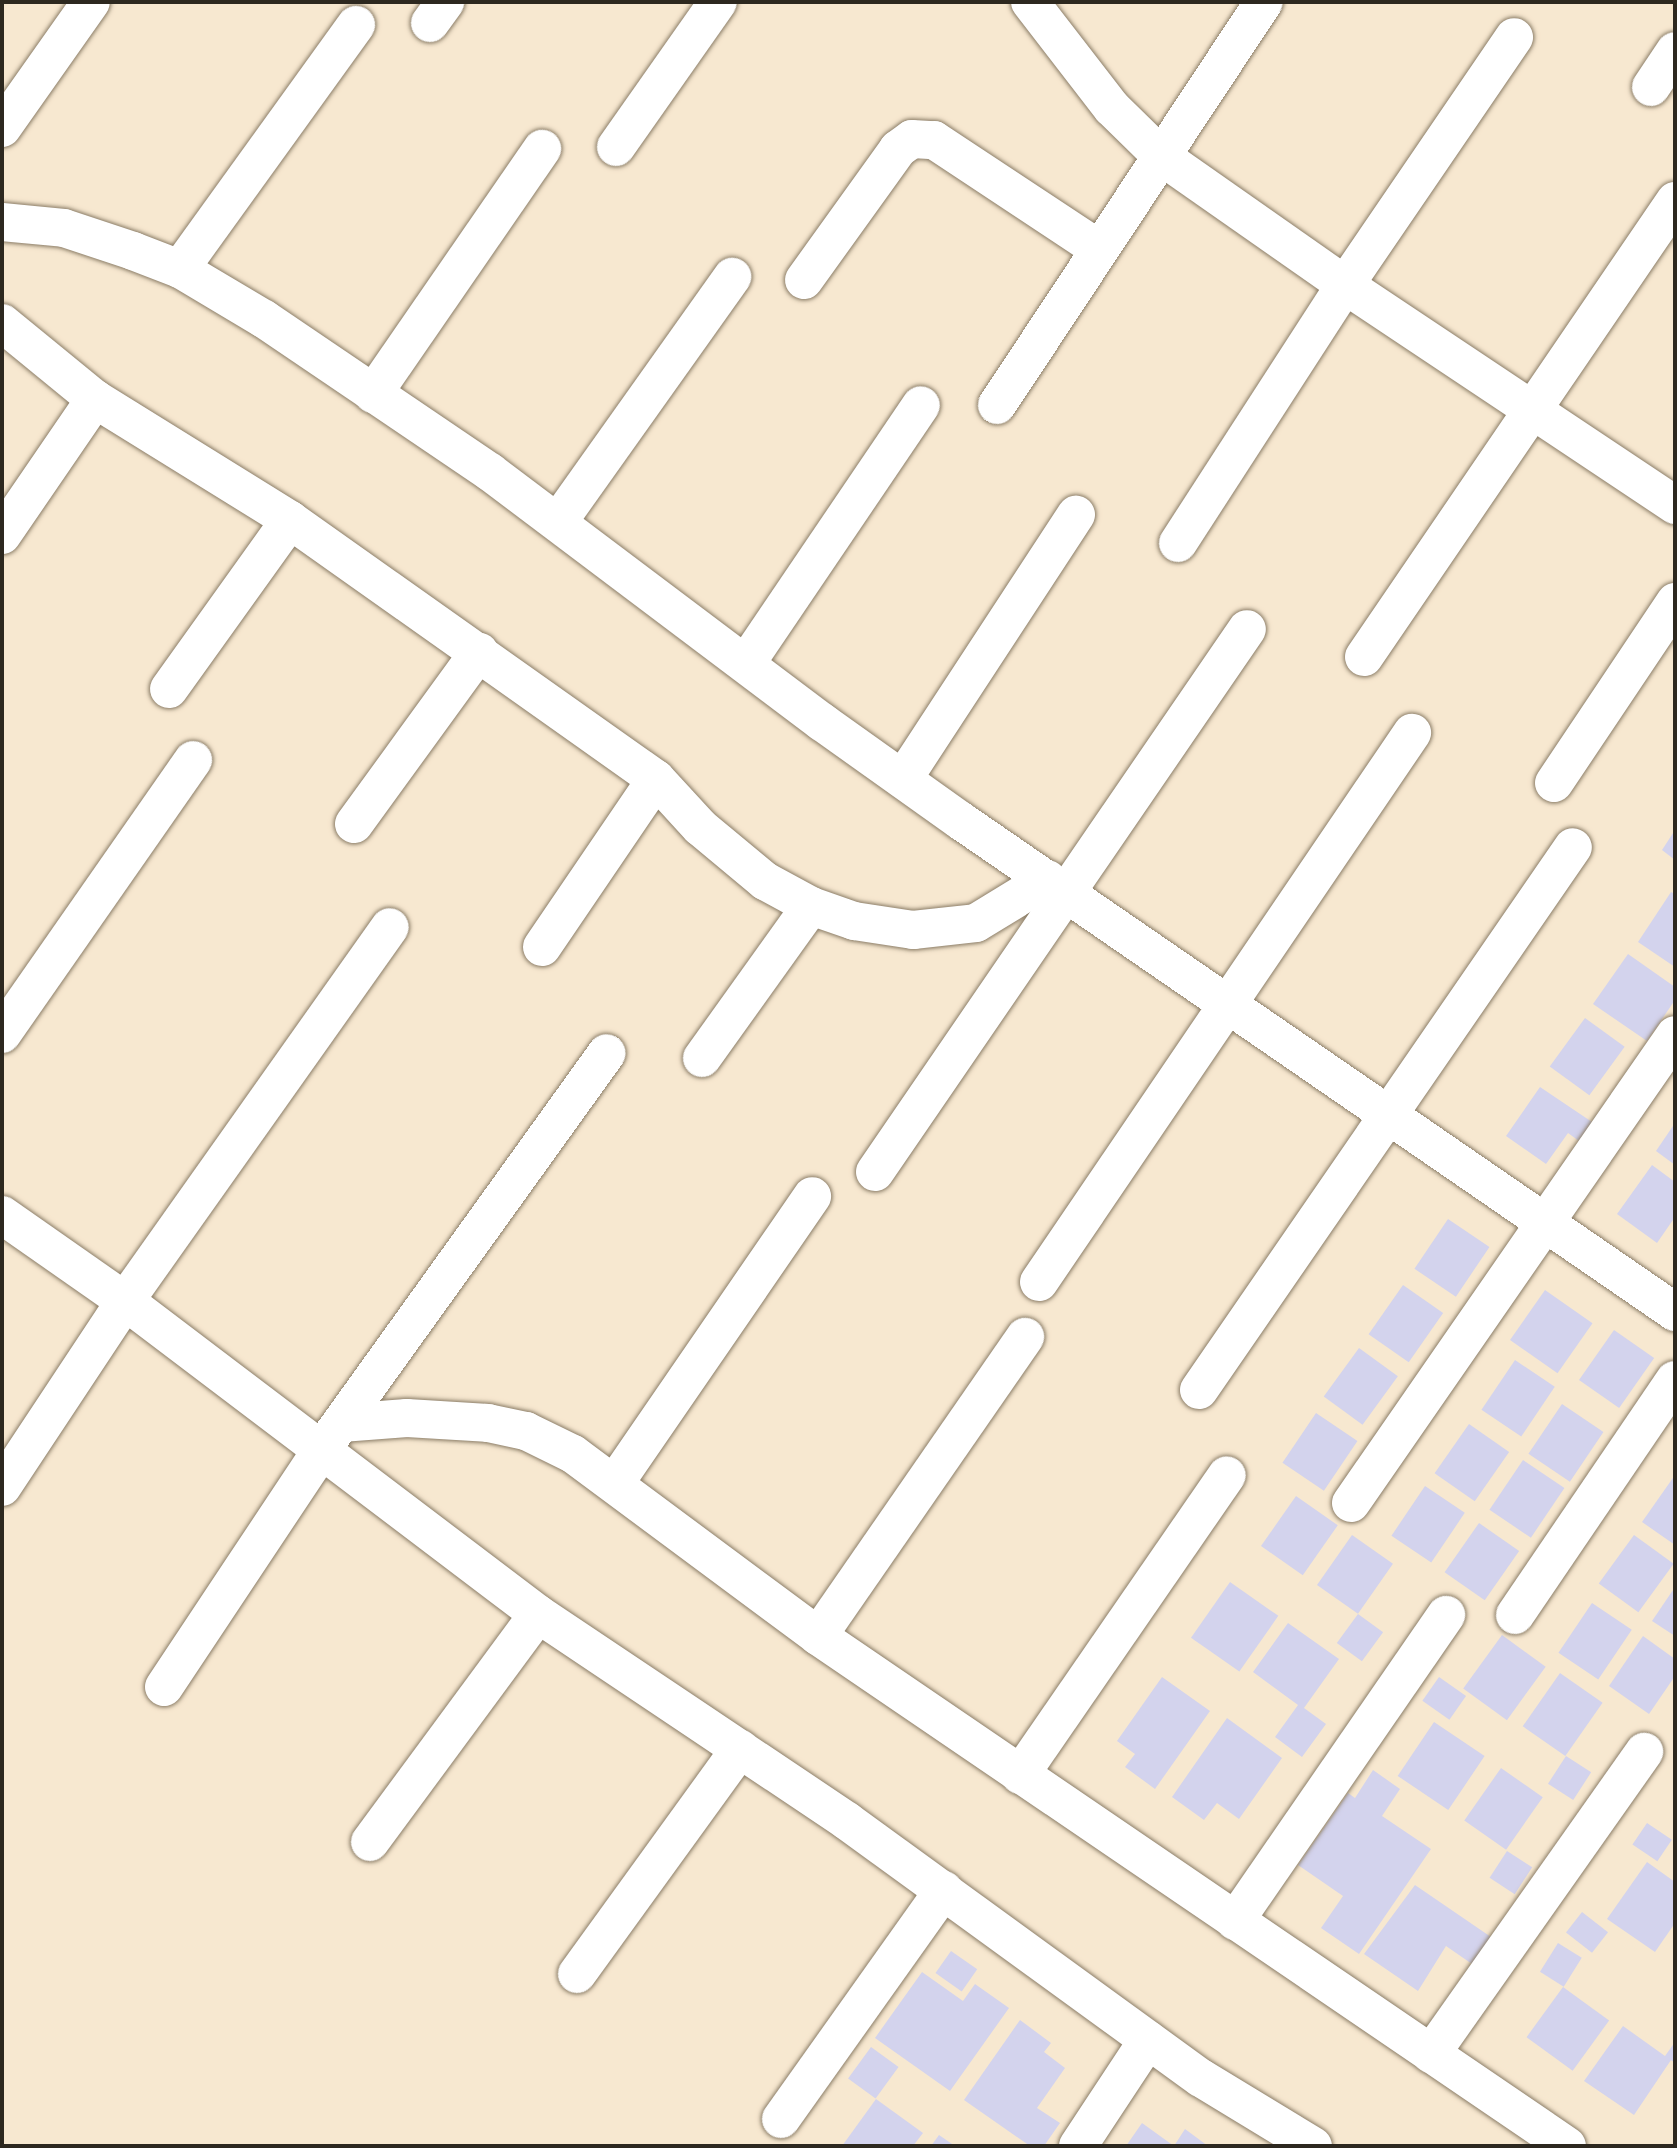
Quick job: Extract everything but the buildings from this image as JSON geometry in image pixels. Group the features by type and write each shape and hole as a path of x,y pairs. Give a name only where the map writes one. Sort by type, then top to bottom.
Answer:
{"street":[{"path":"2,128 90,2"},
{"path":"616,147 718,2"},
{"path":"1030,2 1112,108 1161,156 1345,285 1675,505"},
{"path":"997,405 1097,248 1264,2"},
{"path":"180,268 356,24"},
{"path":"1178,543 1345,285 1514,37"},
{"path":"1651,87 1675,51"},
{"path":"804,280 898,149 912,139 934,140 1097,248"},
{"path":"373,394 542,149"},
{"path":"1364,657 1675,201"},
{"path":"2,222 64,228 180,268 373,394 558,522 903,779 1228,1006 1675,1312"},
{"path":"558,522 732,277"},
{"path":"2,323 96,399 290,520 656,779 727,853 765,881 811,906 854,920 913,930 976,923 1058,886"},
{"path":"2,535 96,399"},
{"path":"747,662 921,405"},
{"path":"903,779 1076,515"},
{"path":"169,689 290,520"},
{"path":"1554,783 1675,603"},
{"path":"875,1172 1058,886 1247,629"},
{"path":"354,824 479,652"},
{"path":"1039,1282 1412,733"},
{"path":"2,1034 193,760"},
{"path":"542,947 656,779"},
{"path":"1199,1390 1573,847"},
{"path":"702,1058 811,906"},
{"path":"2,1487 125,1301 390,927"},
{"path":"1352,1503 1675,1035"},
{"path":"164,1687 330,1437 607,1053"},
{"path":"615,1483 813,1196"},
{"path":"2,1215 125,1301 330,1437 538,1614 944,1890 1148,2039 1313,2146"},
{"path":"818,1636 1025,1337"},
{"path":"1515,1615 1675,1380"},
{"path":"330,1437 407,1418 500,1425 526,1431 573,1454 818,1636 1567,2146"},
{"path":"1020,1775 1227,1475"},
{"path":"370,1842 538,1614"},
{"path":"1235,1921 1446,1615"},
{"path":"577,1975 740,1749"},
{"path":"1431,2054 1644,1752"},
{"path":"781,2119 944,1890"},
{"path":"1078,2146 1148,2039"}]}
